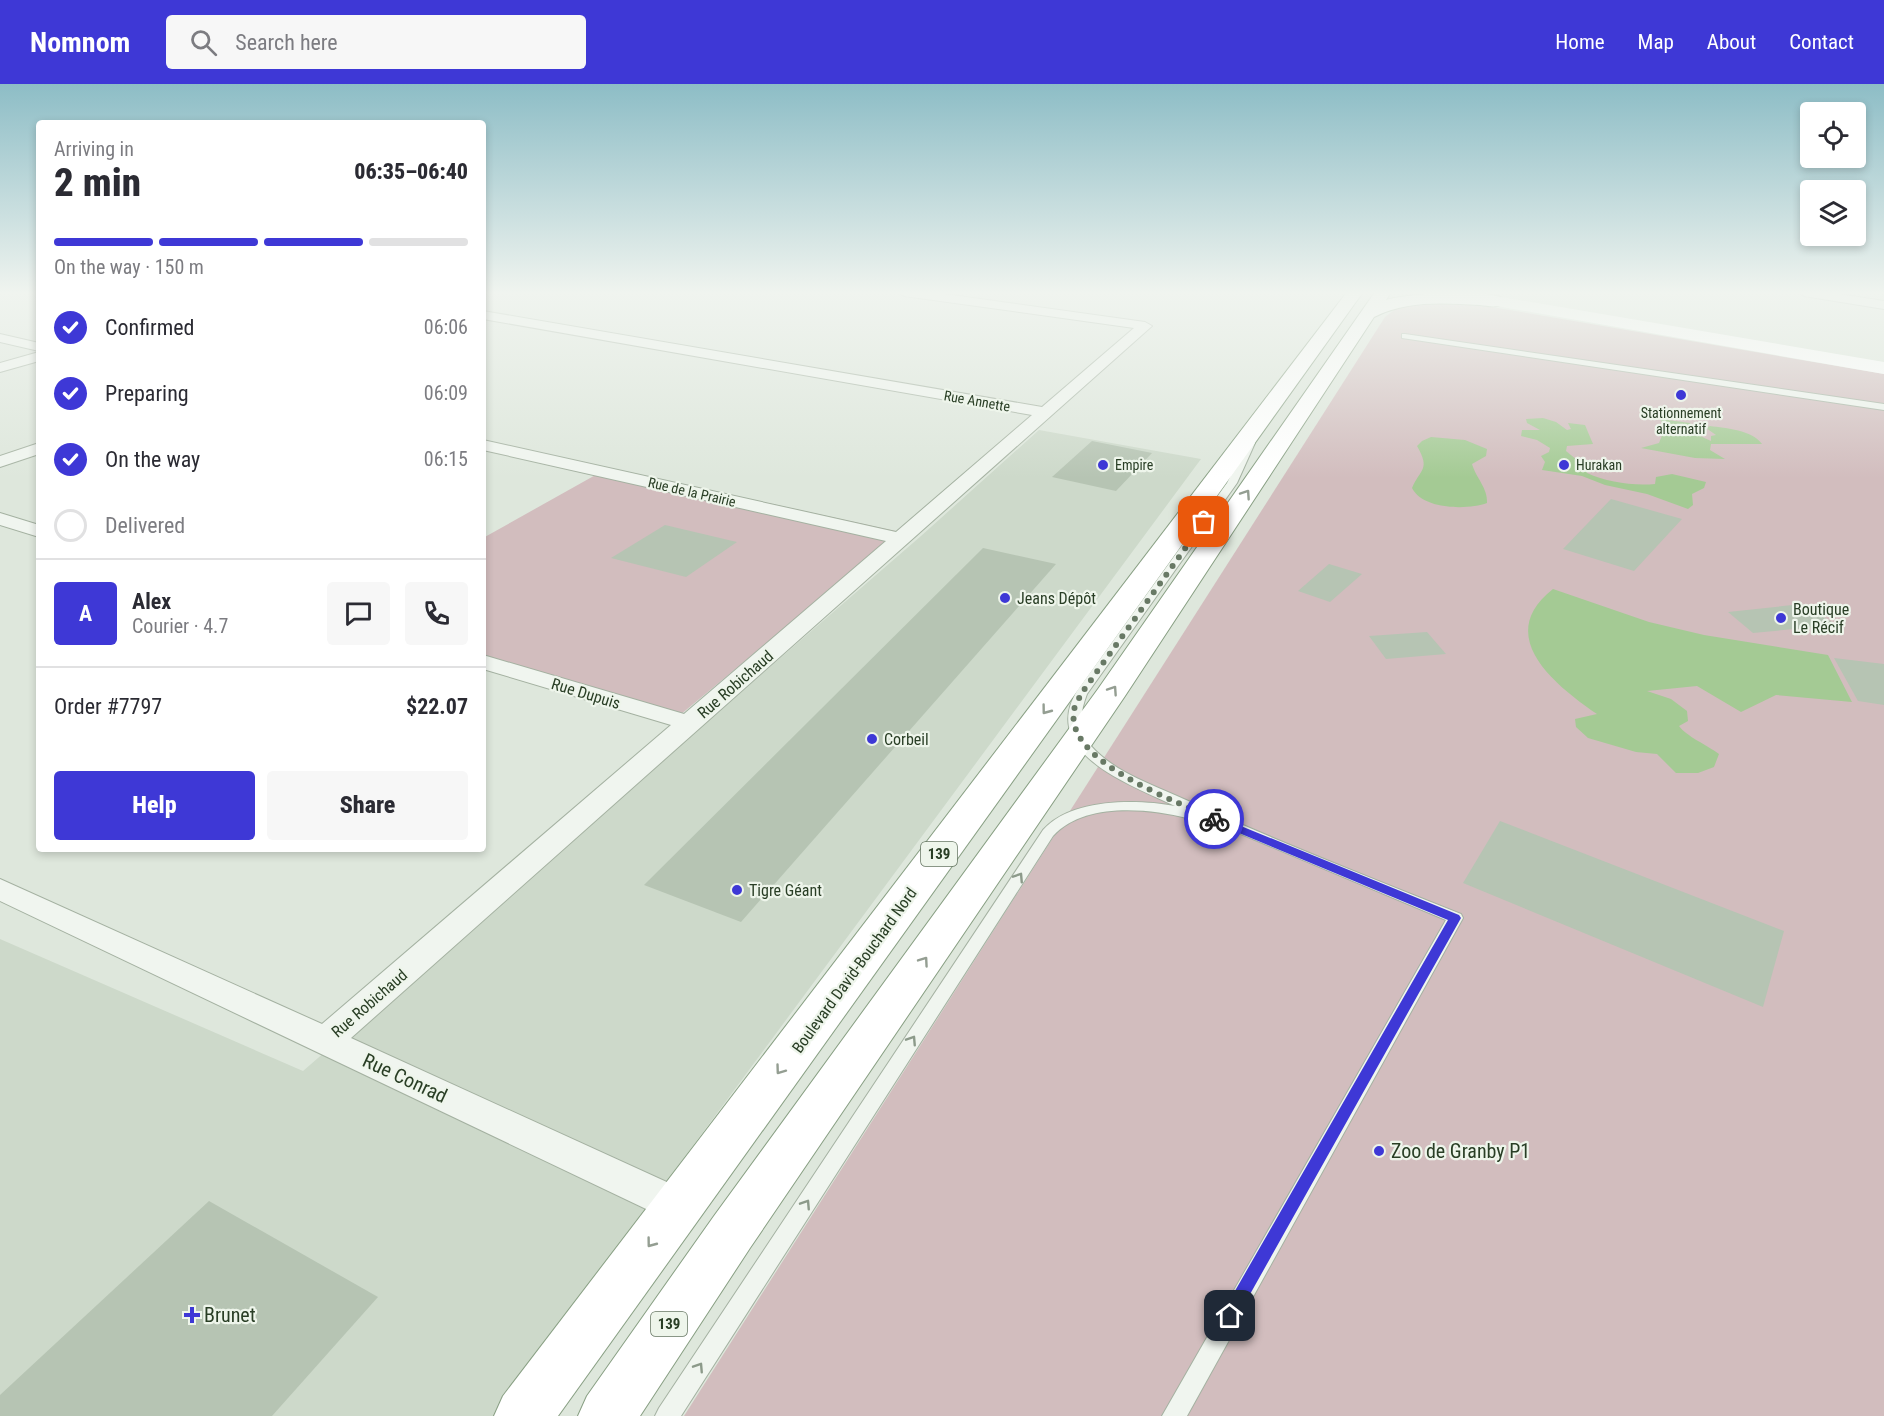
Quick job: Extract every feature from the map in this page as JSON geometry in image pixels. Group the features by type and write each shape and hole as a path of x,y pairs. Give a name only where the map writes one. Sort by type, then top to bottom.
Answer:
{"main road":[{"name":"Boulevard David-Bouchard Nord","path":"523,1416 1266,412 1316,354"},
{"name":"Boulevard David-Bouchard Nord","path":"607,1416 732,1232 1109,696 1328,354"},
{"path":"1804,354 1884,368"}],"street":[{"name":"Rue Annette","path":"708,354 1046,413"},
{"name":"Rue Robichaud","path":"325,1041 1114,354"},
{"path":"0,368 36,357"},
{"name":"Rue de la Prairie","path":"486,447 902,539"},
{"path":"0,462 36,449"},
{"path":"0,519 36,530"},
{"name":"Rue Dupuis","path":"486,663 690,723"},
{"name":"Rue Conrad","path":"0,889 679,1206"}],"lane":[{"path":"1529,354 1884,406"},
{"path":"1174,1416 1455,918 1221,822 1106,766 1094,756 1079,737 1074,711 1081,694 1232,483 1266,412"},
{"path":"667,1416 1028,862 1055,826 1072,817 1129,806 1165,808 1221,822"}],"shaded area":[{"path":"1361,354 1768,354 1884,374 1884,1416 684,1416"},
{"name":"Hurakan","path":"1543,418 1556,422 1567,430 1571,429 1568,423 1585,425 1593,444 1567,446 1566,451 1588,469 1587,473 1629,484 1655,484 1656,477 1672,474 1706,482 1704,488 1692,494 1693,505 1688,509 1647,494 1605,485 1582,476 1542,470 1545,462 1541,456 1549,452 1550,448 1537,440 1521,436 1522,430 1540,430 1527,423 1526,419"},
{"name":"Hurakan","path":"1660,419 1690,423 1700,436 1711,441 1711,436 1716,435 1706,428 1710,426 1745,433 1758,439 1762,444 1711,444 1710,450 1725,459 1695,458 1641,448 1659,443 1665,428"},
{"path":"1039,430 1201,459 493,1416 0,1416 0,939 303,1071 921,536"},
{"path":"1431,437 1465,440 1487,449 1486,456 1472,464 1486,493 1487,503 1469,507 1436,504 1426,501 1412,488 1424,465 1417,446"},
{"path":"608,468 900,532 674,720 486,663 486,536"},
{"path":"1553,589 1649,622 1704,635 1828,655 1852,702 1776,695 1741,712 1697,686 1647,691 1671,699 1687,711 1688,721 1679,726 1719,754 1714,767 1698,773 1676,773 1657,754 1636,752 1588,738 1576,727 1575,719 1597,714 1564,689 1549,674 1529,642 1529,624 1536,607"}],"building":[{"name":"Empire","path":"1092,441 1152,453 1116,491 1052,477"},
{"path":"1611,499 1682,519 1634,571 1563,549"},
{"path":"665,525 737,542 686,577 611,558"},
{"path":"983,548 1056,564 741,922 644,885"},
{"path":"1329,564 1362,574 1330,602 1298,591"},
{"name":"Boutique Le Récif","path":"1802,604 1837,625 1753,633 1728,612"},
{"path":"1427,632 1446,654 1386,659 1369,636"},
{"path":"1834,658 1884,664 1884,705 1858,701"},
{"path":"1500,821 1784,931 1763,1007 1463,883"},
{"path":"209,1201 378,1297 272,1416 0,1416 0,1395"}],"way so far":[{"path":"1204,522 1081,694 1074,711 1074,722 1085,748 1106,766 1214,819"}],"place":[{"name":"Stationnement alternatif","path":"1681,395"},
{"name":"Empire","path":"1103,465"},
{"name":"Hurakan","path":"1564,465"},
{"name":"Jeans Dépôt","path":"1005,598"},
{"name":"Boutique Le Récif","path":"1781,618"},
{"name":"Corbeil","path":"872,739"},
{"name":"Tigre Géant","path":"737,890"},
{"name":"Zoo de Granby P1","path":"1379,1151"},
{"name":"Brunet","path":"192,1315"}],"route":[{"path":"1214,819 1455,918 1230,1316"}]}
